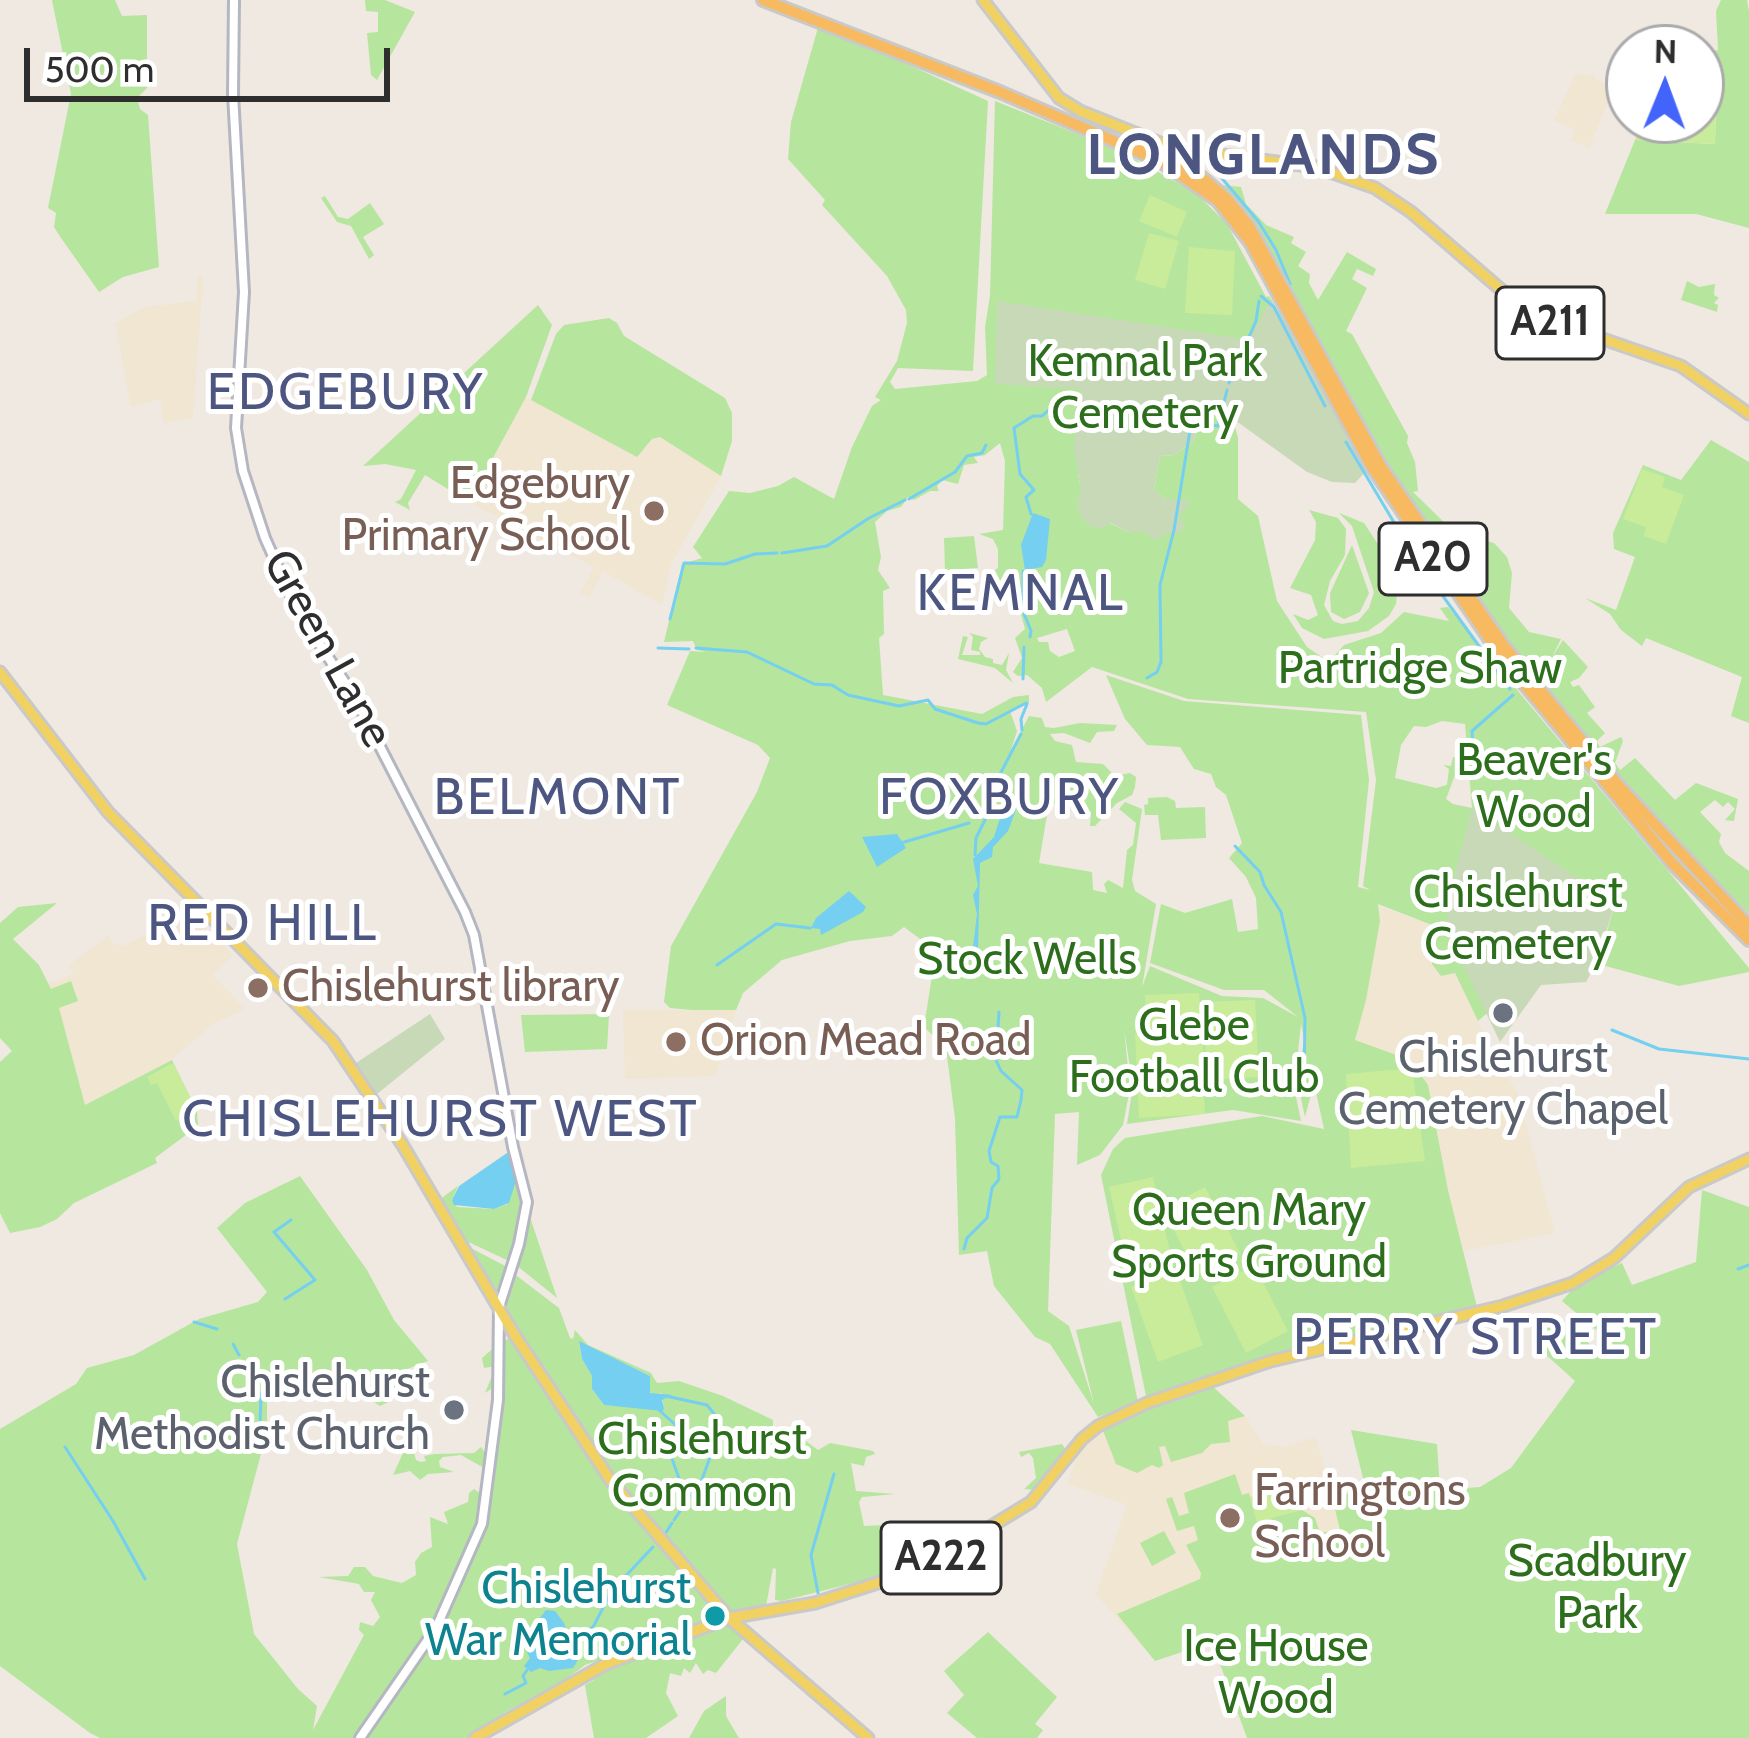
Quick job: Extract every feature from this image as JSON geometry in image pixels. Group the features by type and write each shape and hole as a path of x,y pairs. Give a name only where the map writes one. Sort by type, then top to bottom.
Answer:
{"highway":[{"name":"A20","path":"764,0 1160,160 1218,200 1250,242 1372,467 1453,589 1514,674 1596,773 1672,863 1749,942"},
{"name":"A20","path":"782,0 1177,160 1226,198 1249,226 1380,465 1504,646 1597,760 1749,923"}],"main road":[{"name":"Green Lane","path":"234,0 233,94 244,254 236,410 240,458 265,538 298,610 356,698 474,934 527,1206 499,1306"},
{"name":"A211","path":"983,0 1050,86 1080,111 1175,149 1316,167 1375,188 1411,212 1528,313 1681,366 1749,414"},
{"path":"0,672 140,848 286,992 355,1071 611,1481 729,1618 868,1738"},
{"name":"A222","path":"475,1738 586,1673 729,1618 814,1603 921,1569 1031,1502 1076,1446 1119,1414 1288,1357 1503,1306 1574,1283 1614,1258 1699,1180 1749,1160"},
{"path":"360,1738 436,1628 482,1524 500,1387 499,1306"}],"shaded area":[{"path":"1575,74 1595,75 1605,83 1605,109 1589,148 1571,140 1575,129 1554,121"},
{"path":"197,276 202,276 202,294 193,418 164,423 160,399 131,407 115,323 145,307 197,301"},
{"path":"526,397 636,456 659,437 721,476 672,562 662,605 603,571 589,597 581,593 594,567 469,502"},
{"path":"1379,906 1432,925 1489,1045 1518,1094 1555,1233 1464,1251 1428,1085 1356,1041"},
{"path":"186,909 233,955 213,975 245,1009 213,1024 171,1060 81,1108 48,984 74,973 69,965 108,936 113,944 123,946"},
{"name":"Orion Mead Road","path":"623,1010 736,1010 716,1076 625,1079"},
{"name":"Farringtons School","path":"1211,1385 1245,1416 1263,1444 1283,1447 1316,1437 1356,1592 1155,1661 1096,1594 1127,1505 1068,1484 1078,1453 1095,1431"}],"green space":[{"path":"52,0 115,0 122,16 147,15 147,88 137,98 148,115 159,267 123,277 99,292 54,227 56,213 48,208 71,94"},
{"path":"365,0 385,0 415,12 377,80 371,75 367,33 378,32 378,12 366,11"},
{"path":"1721,0 1747,0 1749,228 1696,214 1605,214 1633,144 1725,144 1725,24 1717,24"},
{"path":"819,24 988,101 973,371 898,368 890,382 895,389 977,381 987,375 995,101 1120,151 1196,193 1227,224 1293,336 1268,346 1014,304 1082,389 1078,474 1087,522 1151,534 1166,499 1154,490 1160,456 1175,455 1193,441 1204,414 1232,418 1238,437 1238,499 1258,516 1277,601 1307,647 1329,662 1344,645 1381,633 1404,612 1449,621 1440,608 1448,607 1749,968 1749,972 1679,986 1598,964 1615,903 1478,1021 1455,973 1441,976 1432,964 1436,942 1432,925 1378,904 1380,921 1355,1040 1410,1060 1428,1085 1477,1307 1273,1355 1147,1401 1101,1175 1113,1149 1125,1138 1262,1116 1324,1129 1314,1083 1305,1117 1298,1085 1304,1039 1301,1024 1294,1087 1301,1121 1233,1110 1127,1124 1133,1086 1124,1029 1130,1088 1123,1125 1100,1155 1077,1165 1079,1112 1055,1114 1048,1311 1069,1326 1094,1404 1076,1330 1121,1321 1138,1402 1098,1417 1050,1344 1035,1337 994,1286 987,1251 959,1255 955,1119 946,1048 924,1027 935,956 923,941 904,927 892,936 850,941 782,960 743,993 736,1010 670,1008 664,1002 671,946 757,792 770,758 758,745 667,705 690,651 706,652 697,650 693,641 664,642 682,564 702,558 693,547 729,491 750,493 794,477 834,499 852,447 872,406 881,400 875,397 897,361 907,323 906,310 887,276 822,205 825,200 788,159 791,122","holes":["1000,443 1005,461 1003,530 979,534 993,539 998,549 998,582 1012,580 1025,629 1015,638 1022,658 1013,672 1027,675 1042,688 1046,702 1092,667 1188,699 1366,712 1376,780 1363,886 1370,890 1358,887 1369,780 1361,715 1184,701 1106,675 1125,719 1147,745 1180,747 1194,769 1211,774 1226,795 1242,843 1229,858 1256,898 1258,929 1238,932 1232,899 1185,913 1161,904 1150,963 1224,990 1264,990 1298,1017 1263,998 1222,996 1150,966 1142,987 1156,904 1135,891 1132,880 1142,809 1125,802 1119,809 1136,823 1123,888 1108,880 1104,884 1107,893 1093,890 1092,872 1039,863 1049,803 1091,812 1090,826 1095,826 1132,795 1136,777 1130,773 1115,776 1103,764 1076,762 1072,745 1055,741 1050,734 1064,733 1090,743 1097,732 1114,731 1117,725 1080,723 1054,728 1045,727 1042,718 1029,716 1011,750 1017,731 1010,711 1029,703 1029,695 1013,697 982,714 883,695 879,638 884,634 883,591 890,588 878,570 881,557 875,522 901,507 908,497 914,500 939,491 942,480 958,484 964,465 978,463 974,457","1067,629 1075,651 1059,657 1050,651 1048,642 1037,638","1442,721 1465,724 1472,808 1446,799 1455,775 1461,775 1457,757 1451,766 1443,765 1449,769 1447,785 1436,788 1395,778 1401,745 1414,726"]},
{"path":"1223,185 1241,187 1246,204 1266,225 1294,237 1291,243 1306,252 1298,266 1310,274 1309,283 1318,300 1347,252 1376,269 1373,276 1357,269 1352,279 1367,288 1346,331 1352,334 1408,436 1418,491 1413,492 1453,531 1494,543 1507,557 1512,573 1509,608 1529,632 1561,639 1552,657 1563,640 1588,667 1570,682 1573,687 1579,685 1595,707 1587,713 1605,733 1597,741 1600,747 1621,737 1615,763 1620,770 1635,758 1675,800 1696,783 1738,799 1734,821 1725,820 1735,809 1728,802 1723,807 1715,800 1700,812 1721,834 1719,842 1725,853 1749,871 1749,914 1642,805 1510,644 1405,491 1335,375 1268,246"},
{"path":"1150,195 1187,212 1177,237 1139,221"},
{"path":"325,196 338,217 348,219 370,203 384,224 363,237 374,255 369,259 351,226 337,222 321,198"},
{"path":"1149,233 1179,241 1165,289 1135,280"},
{"path":"1189,247 1235,251 1232,315 1185,313"},
{"path":"1687,281 1699,287 1715,284 1717,312 1681,300"},
{"name":"Kemnal Park Cemetery","path":"1271,299 1369,468 1355,483 1332,482 1307,472 1232,418 1204,414 1193,441 1175,455 1160,456 1154,490 1166,499 1191,500 1178,518 1185,524 1180,533 1170,532 1155,540 1143,531 1130,533 1111,523 1092,527 1077,507 1081,492 1074,447 1081,389 995,384 997,301 1249,340"},
{"path":"538,305 552,325 526,397 469,502 425,475 408,503 410,510 395,502 416,470 385,464 363,466"},
{"path":"609,318 624,336 725,398 732,413 732,441 721,476 660,437 652,439 637,457 531,400 556,334 564,325"},
{"path":"1711,440 1749,462 1749,723 1731,716 1742,677 1646,638 1642,646 1610,614 1585,598 1616,610 1635,557 1614,549 1613,533 1643,465 1681,480"},
{"path":"1642,469 1665,477 1662,487 1684,495 1666,544 1644,536 1646,527 1623,519"},
{"path":"1309,510 1338,518 1346,529 1345,555 1330,581 1324,605 1333,621 1358,621 1374,592 1352,526 1339,513 1364,523 1393,567 1396,604 1389,616 1368,631 1324,639 1302,628 1293,614 1308,620 1318,615 1311,595 1290,588 1315,540 1316,522"},
{"path":"974,536 978,568 945,570 944,538"},
{"path":"1352,545 1369,593 1360,612 1344,619 1331,612 1330,593"},
{"path":"969,633 988,638 979,649 993,663 1002,665 1009,653 1006,670 1013,683 995,668 958,659 963,636 968,637 962,655 980,655 971,650"},
{"path":"1148,798 1175,801 1176,808 1205,807 1206,838 1161,840 1158,815 1145,815 1144,805"},
{"name":"Chislehurst Cemetery","path":"1472,808 1615,903 1586,982 1541,985 1500,1042 1446,929 1450,892"},
{"path":"57,903 13,939 39,965 51,989 71,981 78,1001 59,1008 85,1105 172,1060 197,1111 198,1126 155,1158 157,1163 74,1203 57,1219 10,1233 0,1213 0,1062 12,1051 0,1038 0,923 18,907"},
{"path":"1199,993 1201,1026 1147,1029 1145,995"},
{"path":"1255,1000 1259,1077 1207,1080 1203,1002"},
{"path":"430,1014 445,1039 377,1094 356,1063"},
{"path":"609,1014 607,1049 525,1052 521,1015"},
{"name":"Glebe Football Club","path":"1202,1030 1204,1071 1137,1074 1135,1034"},
{"path":"173,1063 197,1111 176,1121 157,1083 151,1085 147,1077"},
{"path":"1412,1068 1425,1161 1351,1168 1346,1074"},
{"path":"1203,1075 1205,1114 1139,1118 1137,1078"},
{"path":"516,1174 525,1208 511,1262 462,1239 439,1200 458,1186 452,1200 457,1207 494,1209 508,1204"},
{"name":"Chislehurst Common","path":"300,1176 367,1270 394,1320 428,1361 392,1375 401,1396 380,1406 325,1369 267,1392 267,1431 237,1544 254,1634 317,1706 313,1730 364,1635 360,1622 373,1626 380,1617 371,1600 375,1592 319,1577 348,1576 354,1567 365,1567 373,1576 402,1583 416,1575 415,1562 432,1547 430,1517 448,1524 444,1512 468,1502 474,1489 483,1495 488,1471 494,1469 499,1400 494,1387 485,1393 496,1366 484,1368 482,1358 511,1339 530,1361 503,1302 513,1273 559,1308 570,1338 575,1330 588,1345 651,1373 657,1383 679,1381 723,1396 773,1420 773,1434 792,1431 818,1450 830,1443 873,1451 864,1466 851,1463 856,1491 895,1494 862,1497 864,1526 925,1523 880,1545 882,1561 916,1563 866,1583 782,1601 775,1600 773,1568 766,1606 729,1613 603,1462 652,1536 711,1605 713,1621 585,1665 468,1738 100,1738 90,1733 0,1666 0,1429 76,1384 87,1368 134,1355 199,1319 258,1302 267,1292 217,1228 245,1203","holes":["579,1342 650,1376 648,1391 656,1396 661,1393 664,1408 604,1405 592,1389"]},
{"path":"1153,1177 1170,1252 1126,1262 1109,1187"},
{"path":"1205,1187 1240,1253 1197,1275 1163,1209"},
{"name":"Scadbury Park","path":"1702,1190 1749,1207 1749,1738 1247,1738 1212,1642 1155,1661 1117,1614 1200,1579 1186,1545 1198,1540 1194,1526 1177,1531 1166,1499 1172,1497 1179,1516 1189,1513 1184,1493 1235,1474 1242,1495 1249,1493 1257,1521 1302,1510 1315,1518 1320,1533 1340,1530 1332,1497 1366,1490 1351,1430 1437,1444 1440,1490 1480,1487 1511,1468 1575,1381 1533,1343 1553,1315 1605,1356 1613,1344 1562,1301 1577,1284 1622,1263 1632,1285 1696,1262"},
{"path":"529,1214 557,1298 516,1265"},
{"path":"469,1247 509,1268 499,1297"},
{"path":"1254,1265 1288,1331 1246,1353 1212,1287"},
{"path":"1176,1270 1203,1345 1158,1362 1131,1287"},
{"path":"1211,1385 1245,1416 1228,1421 1230,1442 1211,1444 1202,1453 1171,1462 1165,1446 1159,1447 1163,1465 1137,1473 1116,1464 1102,1428"},
{"path":"1062,1444 1067,1452 1035,1490 1024,1489 1036,1478 1033,1458 1029,1453 1021,1457 1019,1452"},
{"path":"481,1447 486,1454 484,1468 461,1455 439,1461 440,1467 454,1472 428,1474 420,1480 410,1471 393,1475 403,1453 414,1453 421,1462 426,1461 424,1456 474,1453"},
{"path":"1295,1484 1302,1510 1257,1522 1250,1497"},
{"path":"1164,1531 1176,1553 1152,1566 1140,1543"},
{"path":"730,1626 743,1639 716,1673 708,1670 703,1674 696,1663 690,1673 684,1668 681,1676 670,1673 666,1693 678,1716 646,1738 594,1738 585,1685 594,1675 712,1628"},
{"path":"988,1632 1057,1697 1035,1724 1043,1730 1037,1738 977,1738 947,1713 964,1695 944,1671"},
{"path":"726,1696 726,1716 739,1738 689,1738 704,1711"}],"water":[{"path":"1033,513 1050,519 1046,560 1042,567 1025,570 1021,545"},
{"path":"1010,803 1017,807 1008,831 993,847 992,857 980,863 978,952 973,947 977,914 973,895 978,886 973,859 994,837"},
{"path":"897,834 906,848 877,867 862,837"},
{"path":"849,891 866,907 863,912 821,935 820,929 811,928 816,918"},
{"path":"512,1153 518,1174 509,1203 494,1209 454,1205 459,1186"},
{"path":"579,1341 650,1376 650,1393 672,1395 662,1400 663,1411 604,1405 592,1389"},
{"path":"546,1610 555,1611 564,1623 578,1660 573,1668 531,1672 524,1666 530,1658 525,1638"}],"waterway":[{"path":"1218,163 1220,176 1276,250 1290,284"},
{"path":"1261,296 1274,307 1325,406"},
{"path":"1229,383 1256,321 1259,301"},
{"path":"1147,678 1161,662 1160,585 1190,430 1198,423 1218,426 1227,390"},
{"path":"1031,514 1026,497 1034,490 1020,474 1014,428 1042,416 1059,401"},
{"path":"1346,442 1414,556 1510,689"},
{"path":"909,499 955,472 967,456 982,453 986,445"},
{"path":"782,553 827,546 905,500"},
{"path":"670,619 684,563 725,564 777,553"},
{"path":"1023,571 1023,611 1030,637"},
{"path":"1023,679 1024,647"},
{"path":"658,648 689,649"},
{"path":"696,648 747,652 848,695 899,706 928,700 935,709 978,723 986,724 1026,703"},
{"path":"1474,765 1472,731 1513,695"},
{"path":"1022,730 1027,704"},
{"path":"997,780 1021,734"},
{"path":"987,817 993,797"},
{"path":"975,855 976,838 986,818"},
{"path":"901,843 969,823"},
{"path":"1235,846 1260,872 1281,912 1305,1018 1304,1076"},
{"path":"717,965 776,924 810,928"},
{"path":"964,1249 967,1238 987,1218 992,1188 999,1179 989,1151 1000,1117 1017,1117 1021,1100 1022,1090 996,1060 999,1012"},
{"path":"1612,1030 1659,1049 1749,1059"},
{"path":"285,1299 315,1280 274,1232 291,1220"},
{"path":"1738,1269 1749,1265"},
{"path":"194,1322 217,1329"},
{"path":"233,1344 239,1355"},
{"path":"260,1425 261,1394"},
{"path":"666,1396 707,1405 715,1415 712,1452 701,1482 688,1499"},
{"path":"659,1410 680,1429 670,1442 670,1453 687,1501 674,1520"},
{"path":"65,1447 145,1579"},
{"path":"818,1593 811,1555 834,1474"},
{"path":"665,1534 672,1523"},
{"path":"619,1583 653,1547"},
{"path":"578,1635 593,1627 614,1587"},
{"path":"505,1694 526,1683 527,1670"}],"place":[{"name":"Edgebury Primary School","path":"654,511"},
{"name":"Chislehurst library","path":"258,988"},
{"name":"Chislehurst Cemetery Chapel","path":"1503,1013"},
{"name":"Orion Mead Road","path":"676,1042"},
{"name":"Chislehurst Methodist Church","path":"454,1410"},
{"name":"Farringtons School","path":"1230,1518"},
{"name":"Chislehurst War Memorial","path":"715,1616"}],"district":[{"name":"LONGLANDS","path":"1264,157"},
{"name":"EDGEBURY","path":"346,394"},
{"name":"KEMNAL","path":"1021,595"},
{"name":"BELMONT","path":"558,799"},
{"name":"FOXBURY","path":"1000,799"},
{"name":"RED HILL","path":"263,925"},
{"name":"CHISLEHURST WEST","path":"441,1121"},
{"name":"PERRY STREET","path":"1476,1339"}],"park label":[{"name":"Partridge Shaw","path":"1420,670"},
{"name":"Beaver's Wood","path":"1534,788"},
{"name":"Stock Wells","path":"1027,961"},
{"name":"Queen Mary Sports Ground","path":"1249,1238"},
{"name":"Ice House Wood","path":"1276,1674"}]}
